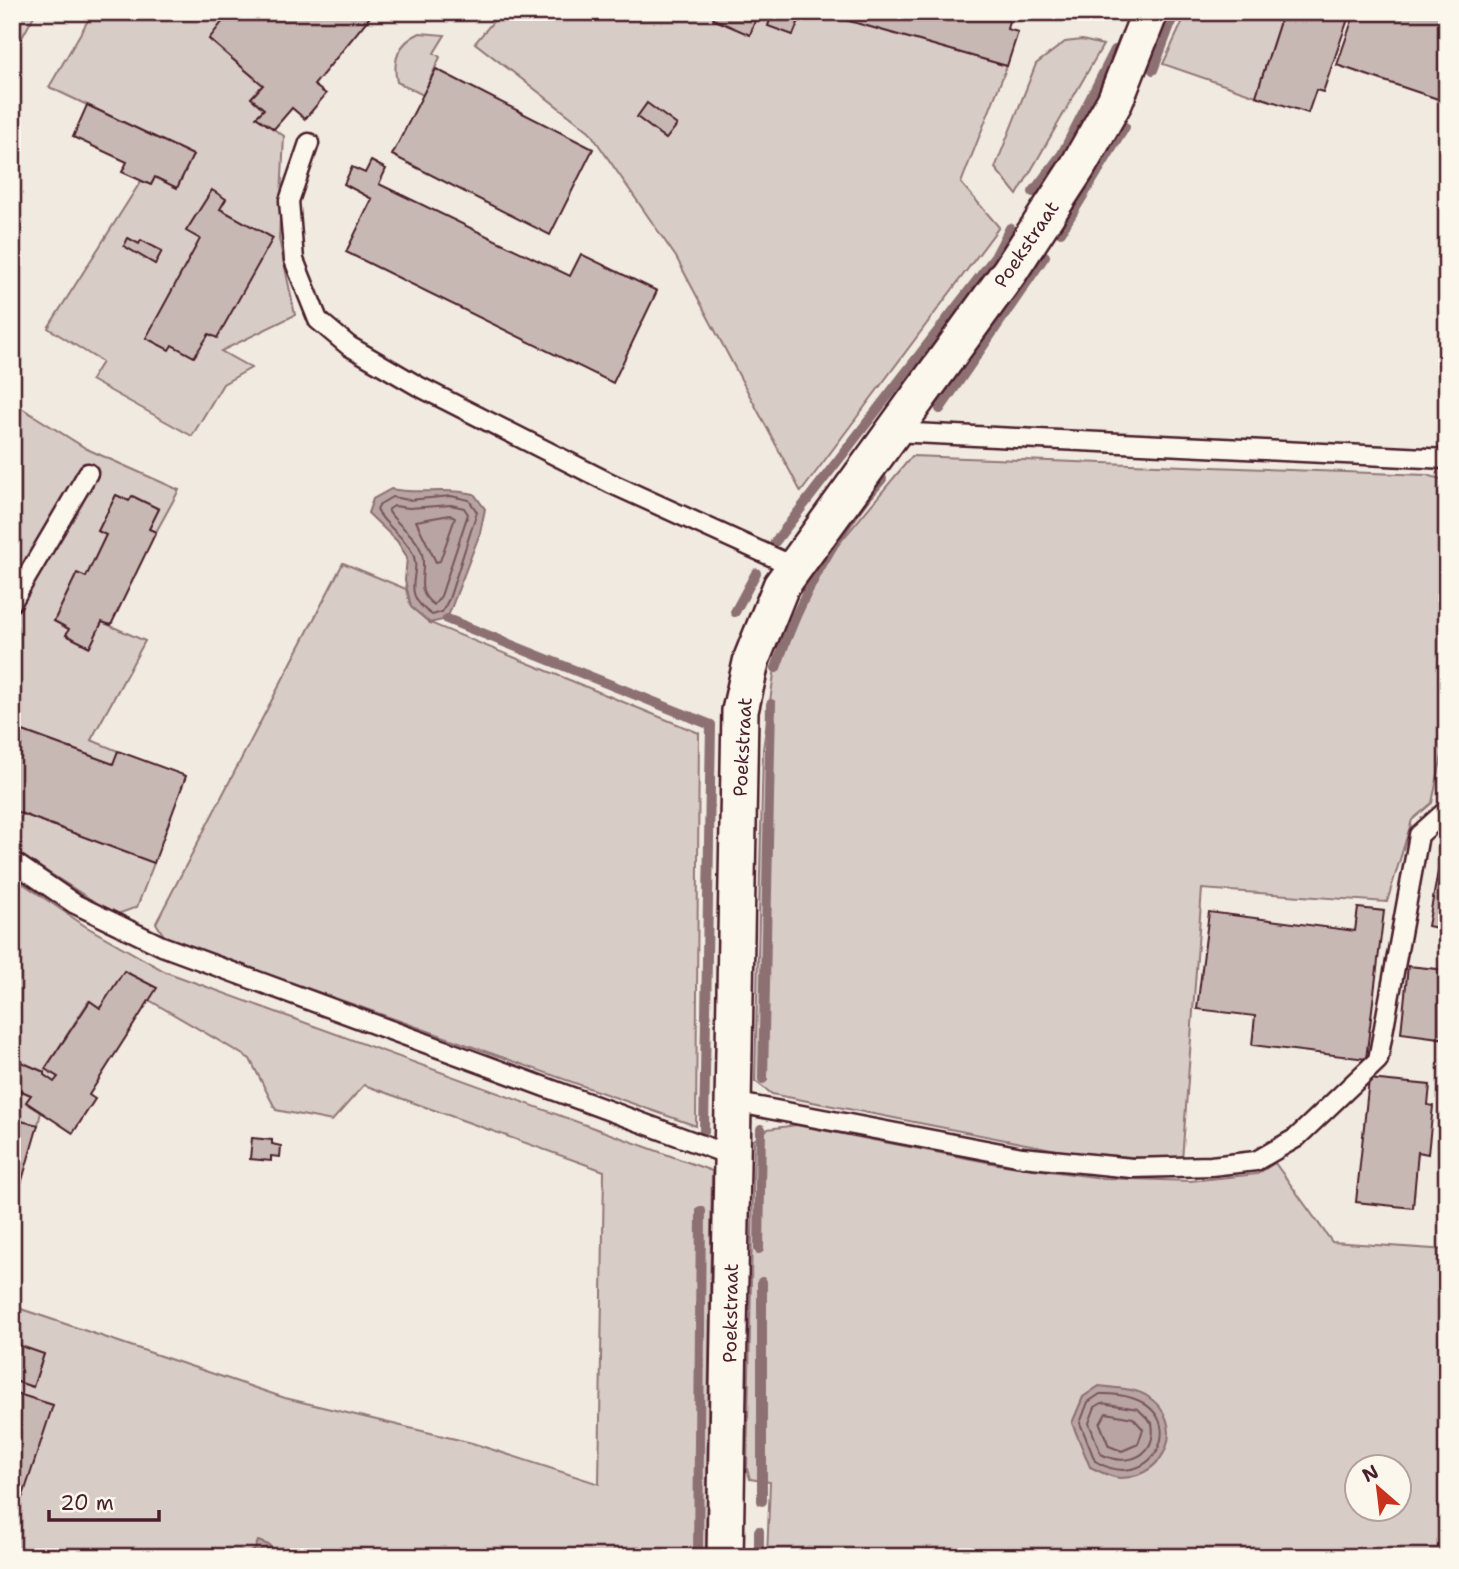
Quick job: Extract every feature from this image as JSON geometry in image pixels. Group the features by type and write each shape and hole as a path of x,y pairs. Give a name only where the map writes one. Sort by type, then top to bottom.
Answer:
{"street":[{"name":"Poekstraat","path":"725,1557 740,712 752,658 781,586 1010,271 1077,167 1115,101 1150,12"}],"lane":[{"path":"309,144 289,201 294,260 318,320 349,346 418,386 610,483 795,567"},
{"path":"893,432 1447,459"},
{"path":"12,602 88,473"},
{"path":"733,1102 1021,1157 1132,1168 1212,1166 1256,1161 1296,1138 1378,1060 1419,835 1447,810"},
{"path":"12,861 75,905 162,946 732,1156"}],"shaded area":[{"path":"12,12 36,12 12,56"},
{"path":"93,12 230,12 209,39 263,85 251,98 264,109 257,118 284,136 279,239 295,315 221,351 251,368 223,384 192,436 91,380 102,362 48,328 141,181 151,185 155,177 177,188 193,155 49,87"},
{"path":"501,12 716,12 713,19 750,35 758,12 773,12 768,26 793,35 801,14 799,12 818,12 1007,66 961,183 999,227 801,492 676,257 589,131 475,43"},
{"path":"1187,12 1283,12 1256,96 1163,64"},
{"path":"420,33 445,35 434,53 440,57 423,95 397,82 395,66 402,47"},
{"path":"1082,40 1103,45 1017,195 995,168 1036,64 1065,42"},
{"path":"12,402 87,449 179,490 156,532 149,529 159,509 133,496 129,501 116,495 98,531 106,535 86,577 77,574 54,621 69,629 66,635 89,647 102,622 145,641 91,740 118,751 113,764 12,727 12,708 19,693 12,689"},
{"path":"912,456 1427,475 1447,481 1447,717 1432,803 1412,820 1387,902 1202,889 1182,1161 1067,1152 772,1094 755,1081 763,749 774,674 801,607 837,546"},
{"path":"343,563 406,589 411,607 430,623 699,733 696,1126 164,936 156,923"},
{"path":"12,810 154,863 137,907 115,915 12,849"},
{"path":"12,876 85,926 166,972 712,1171 706,1557 276,1557 269,1545 252,1551 252,1557 12,1557 12,1492 23,1496 12,1380 33,1387 44,1354 12,1343 12,1306 285,1398 472,1443 599,1484 604,1171 364,1085 332,1121 276,1110 250,1059 149,1000 100,1008 89,1001 45,1069 58,1077 54,1082 44,1075 44,1072 12,1058"},
{"path":"12,1087 31,1095 26,1103 41,1112 38,1125 12,1119"},
{"path":"796,1125 997,1164 1102,1178 1190,1181 1257,1174 1275,1163 1332,1242 1447,1250 1447,1557 767,1557 770,1482 750,1479 747,1469 754,1140 768,1129"}],"water":[{"path":"391,489 474,494 485,509 480,533 447,619 430,623 411,607 405,580 407,557 397,541 368,513 373,499"},
{"path":"1099,1386 1136,1391 1147,1396 1160,1407 1167,1420 1167,1446 1150,1468 1137,1475 1121,1478 1109,1476 1090,1467 1072,1423 1083,1397"},
{"path":"258,1541 269,1545 276,1557 252,1557"}],"building":[{"path":"230,12 374,12 314,85 326,94 305,119 292,108 274,129 256,117 264,109 251,98 263,85 209,39"},
{"path":"716,12 758,12 750,35 713,19"},
{"path":"773,12 802,13 793,35 768,26"},
{"path":"818,12 958,12 971,16 972,12 1011,12 1007,29 1018,32 1007,66"},
{"path":"1283,12 1335,12 1349,16 1323,92 1316,90 1308,113 1256,96"},
{"path":"1335,12 1355,12 1353,18"},
{"path":"1355,12 1447,12 1447,102 1337,65"},
{"path":"436,69 593,149 550,235 392,155"},
{"path":"647,103 677,125 666,139 637,117"},
{"path":"87,105 193,155 177,188 155,177 151,185 122,172 127,162 73,137"},
{"path":"371,161 386,169 379,184 570,276 581,254 657,291 613,383 346,252 372,199 344,184 352,167 365,173"},
{"path":"212,190 226,199 220,209 273,238 217,338 209,334 194,357 172,345 169,350 146,338 200,239 186,231"},
{"path":"128,238 139,244 141,240 162,251 155,264 124,246"},
{"path":"116,495 129,501 132,496 159,509 149,529 156,532 111,625 102,622 90,647 66,635 69,629 54,621 77,573 86,577 106,535 98,531"},
{"path":"12,727 113,764 118,751 186,776 154,863 12,810"},
{"path":"1444,839 1447,839 1447,930 1428,926"},
{"path":"1358,908 1384,911 1366,1059 1252,1045 1255,1016 1197,1009 1209,912 1355,931"},
{"path":"1408,966 1447,970 1447,1039 1401,1033"},
{"path":"124,971 157,988 89,1095 95,1099 73,1133 26,1102 31,1095 12,1087 12,1058 44,1072 44,1075 54,1082 58,1077 45,1069 90,1001 100,1008"},
{"path":"1369,1079 1430,1085 1428,1105 1433,1106 1428,1154 1418,1152 1413,1208 1356,1202"},
{"path":"12,1119 38,1125 12,1215"},
{"path":"252,1138 272,1140 272,1144 281,1146 280,1157 271,1156 271,1161 250,1159"},
{"path":"12,1343 44,1354 33,1387 12,1380"},
{"path":"12,1392 53,1405 23,1496 12,1492"}],"waterway":[{"path":"1153,70 1175,12"},
{"path":"1033,192 1062,154 1115,50"},
{"path":"1061,232 1125,127"},
{"path":"775,542 995,257 1010,228"},
{"path":"940,409 1045,256"},
{"path":"776,668 795,618 820,568 849,521 882,479"},
{"path":"735,612 756,573"},
{"path":"447,619 711,725 704,1131"},
{"path":"763,1079 771,704"},
{"path":"759,1249 761,1129"},
{"path":"698,1557 701,1211"},
{"path":"762,1282 762,1501"},
{"path":"759,1531 759,1557"}]}
